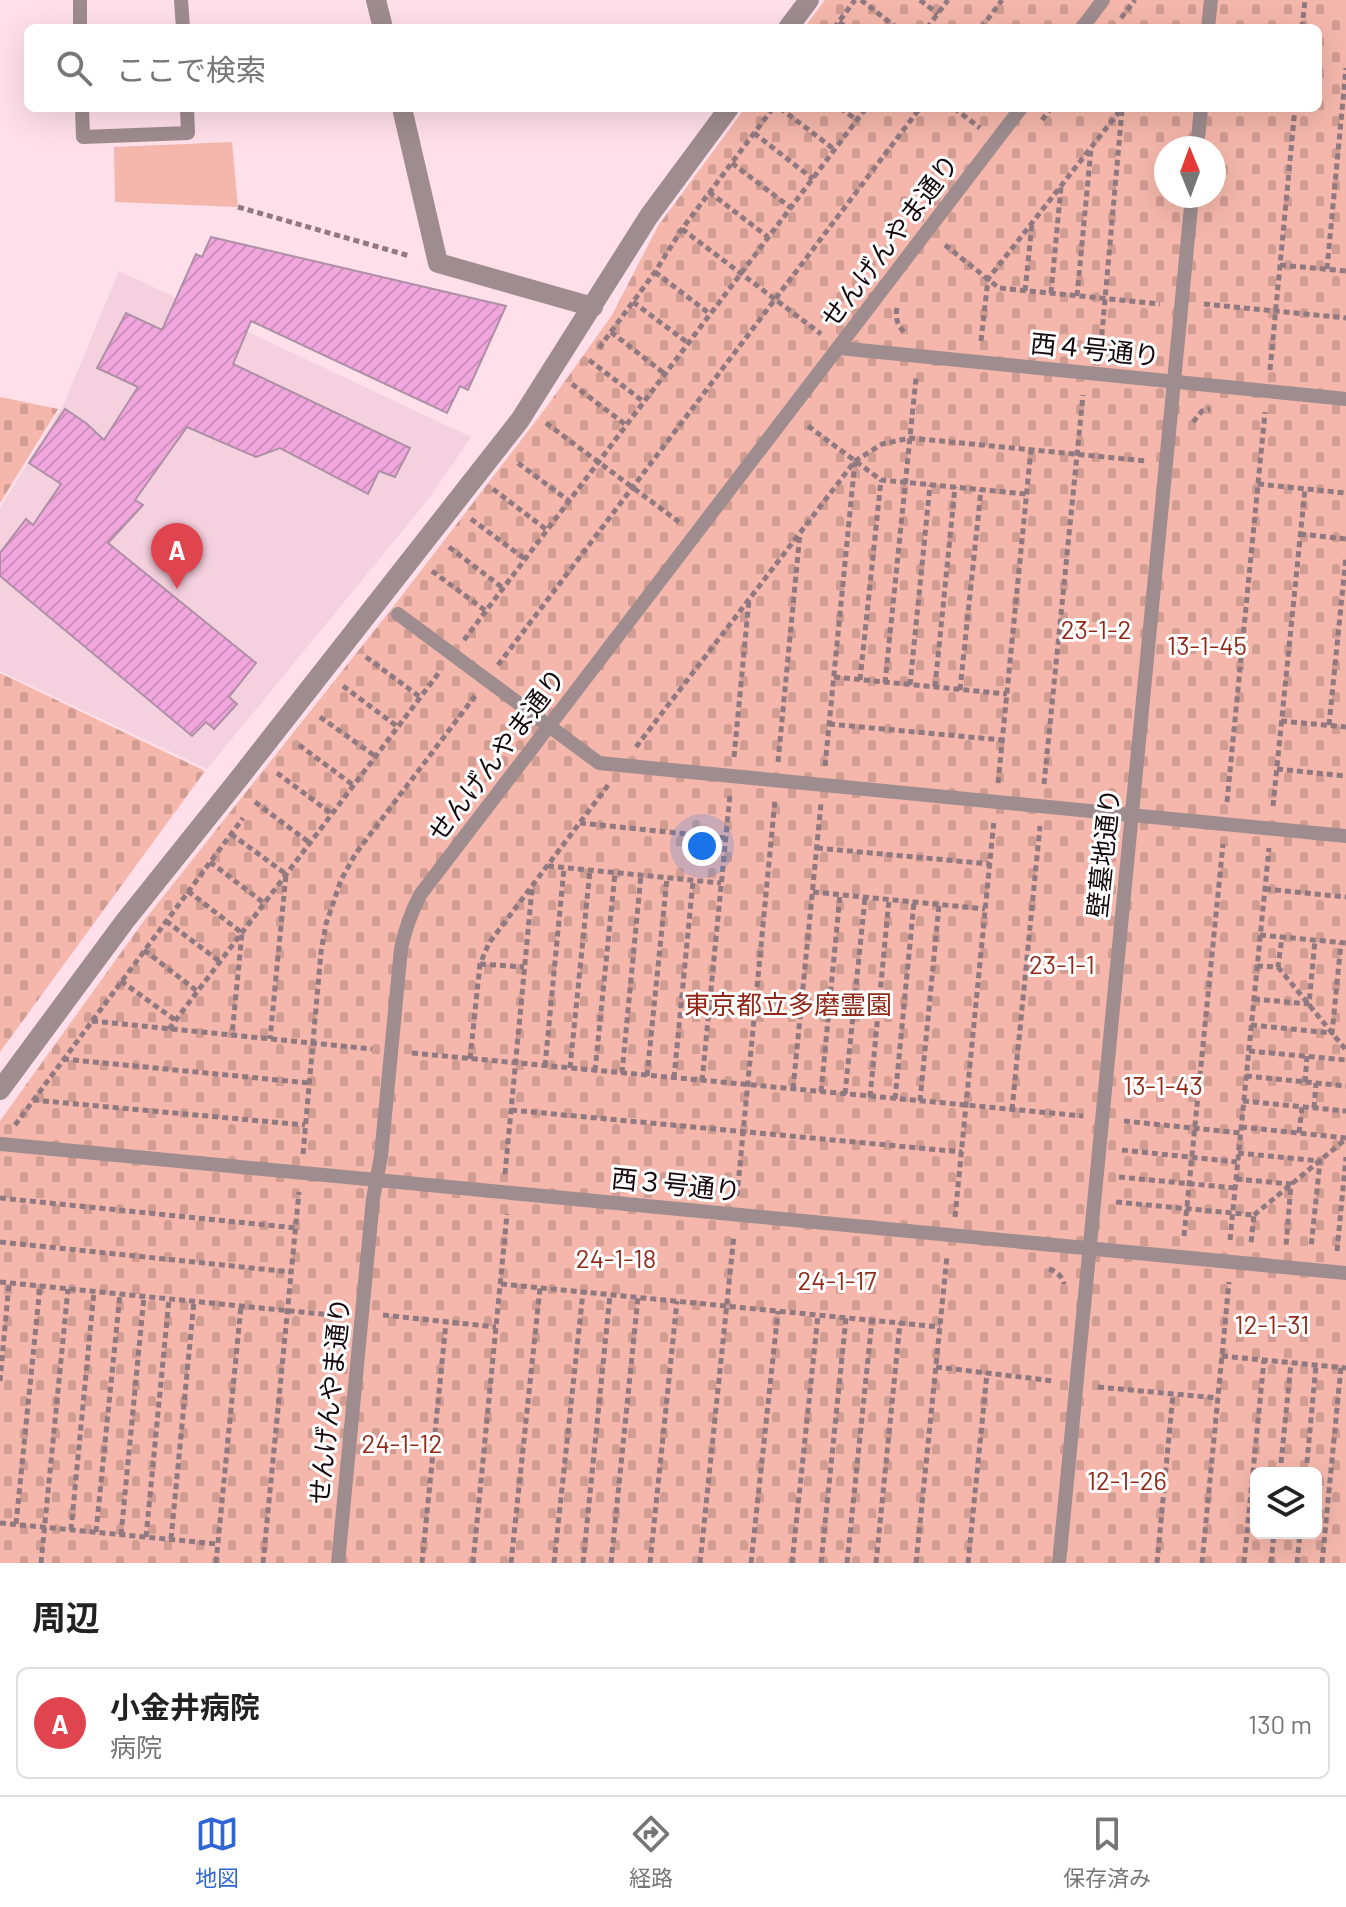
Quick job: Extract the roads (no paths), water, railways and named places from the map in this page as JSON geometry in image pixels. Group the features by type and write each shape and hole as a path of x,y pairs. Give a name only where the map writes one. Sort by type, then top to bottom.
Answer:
{"street":[{"path":"376,0 382,24"},
{"path":"791,24 809,0"},
{"path":"403,112 438,263 593,307"},
{"path":"0,1090 125,921 520,420 649,216 726,112"}],"lane":[{"path":"80,0 80,24"},
{"path":"181,0 183,24"},
{"path":"1085,24 1103,0"},
{"path":"1208,24 1211,0"},
{"path":"82,112 83,137 188,133 187,112"},
{"name":"せんげんやま通り","path":"338,1563 401,949 405,929 420,895 1018,112"},
{"path":"1198,136 1201,112"},
{"name":"壁墓地通り","path":"1059,1563 1191,208"},
{"name":"西４号通り","path":"839,348 1346,399"},
{"path":"398,614 599,763 1346,836"},
{"name":"西３号通り","path":"1,1144 1346,1273"}],"place":[{"name":"小金井病院","path":"177,589"}],"park label":[{"name":"23-1-2","path":"1096,630"},
{"name":"13-1-45","path":"1207,646"},
{"name":"23-1-1","path":"1062,965"},
{"name":"東京都立多磨霊園","path":"788,1005"},
{"name":"13-1-43","path":"1163,1086"},
{"name":"24-1-18","path":"616,1259"},
{"name":"24-1-17","path":"837,1281"},
{"name":"12-1-31","path":"1272,1325"},
{"name":"24-1-12","path":"402,1444"},
{"name":"12-1-26","path":"1127,1481"}]}
